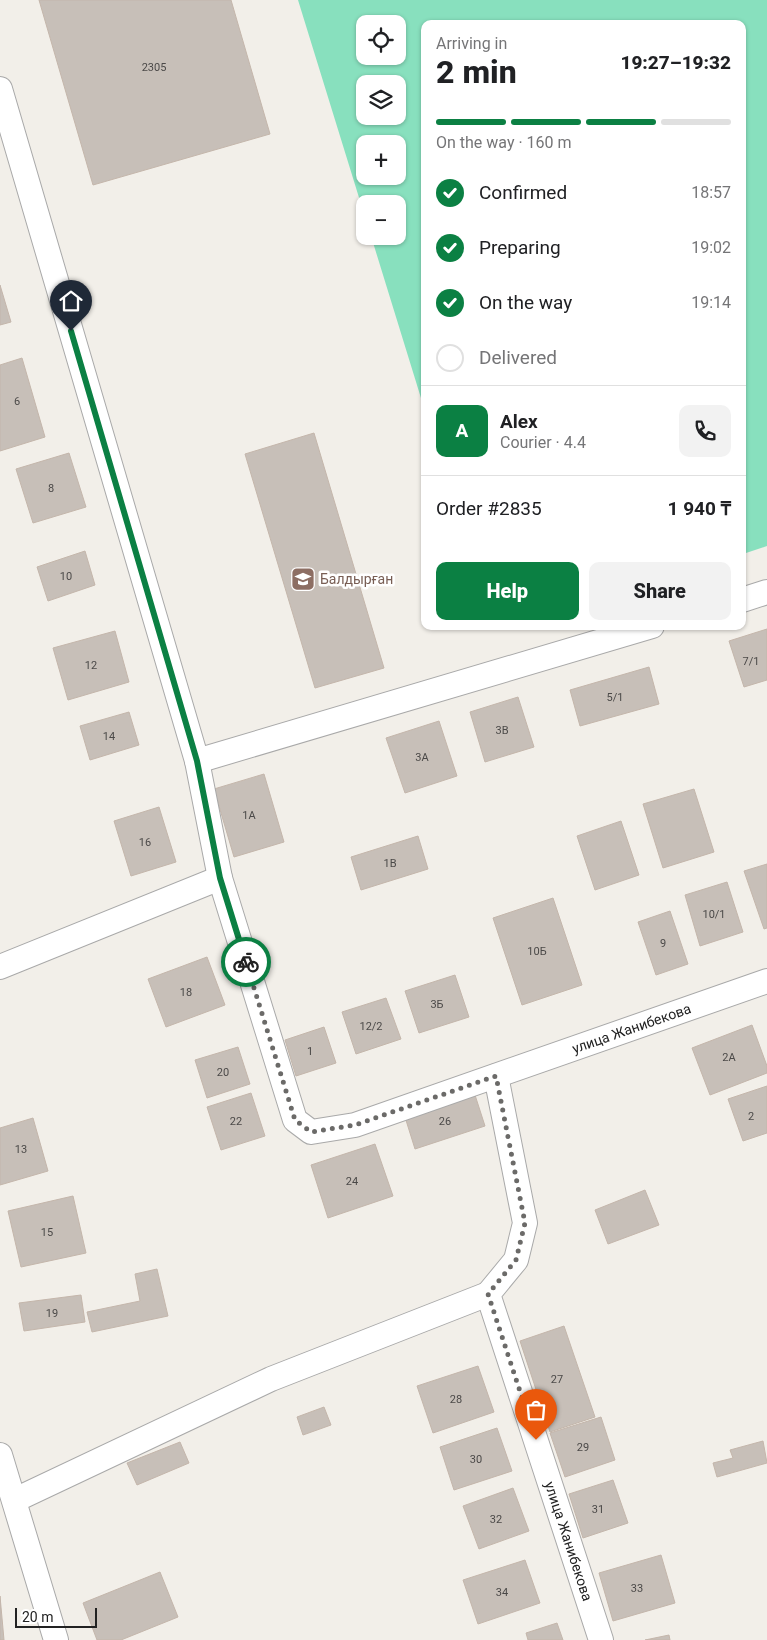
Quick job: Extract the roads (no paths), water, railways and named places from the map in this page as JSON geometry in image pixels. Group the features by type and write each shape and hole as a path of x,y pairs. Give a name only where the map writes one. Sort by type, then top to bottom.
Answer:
{"street":[{"path":"0,89 197,761 220,878 0,968"},
{"path":"746,599 767,592"},
{"path":"197,761 639,630"},
{"name":"улица Жанибекова","path":"220,878 295,1120 311,1132 355,1125 767,981"},
{"path":"15,1500 272,1379 488,1294 516,1260 525,1223 496,1076"},
{"name":"улица Жанибекова","path":"488,1294 601,1640"},
{"path":"0,1455 56,1640"}],"place":[{"name":"Балдырған","path":"303,579"}]}
